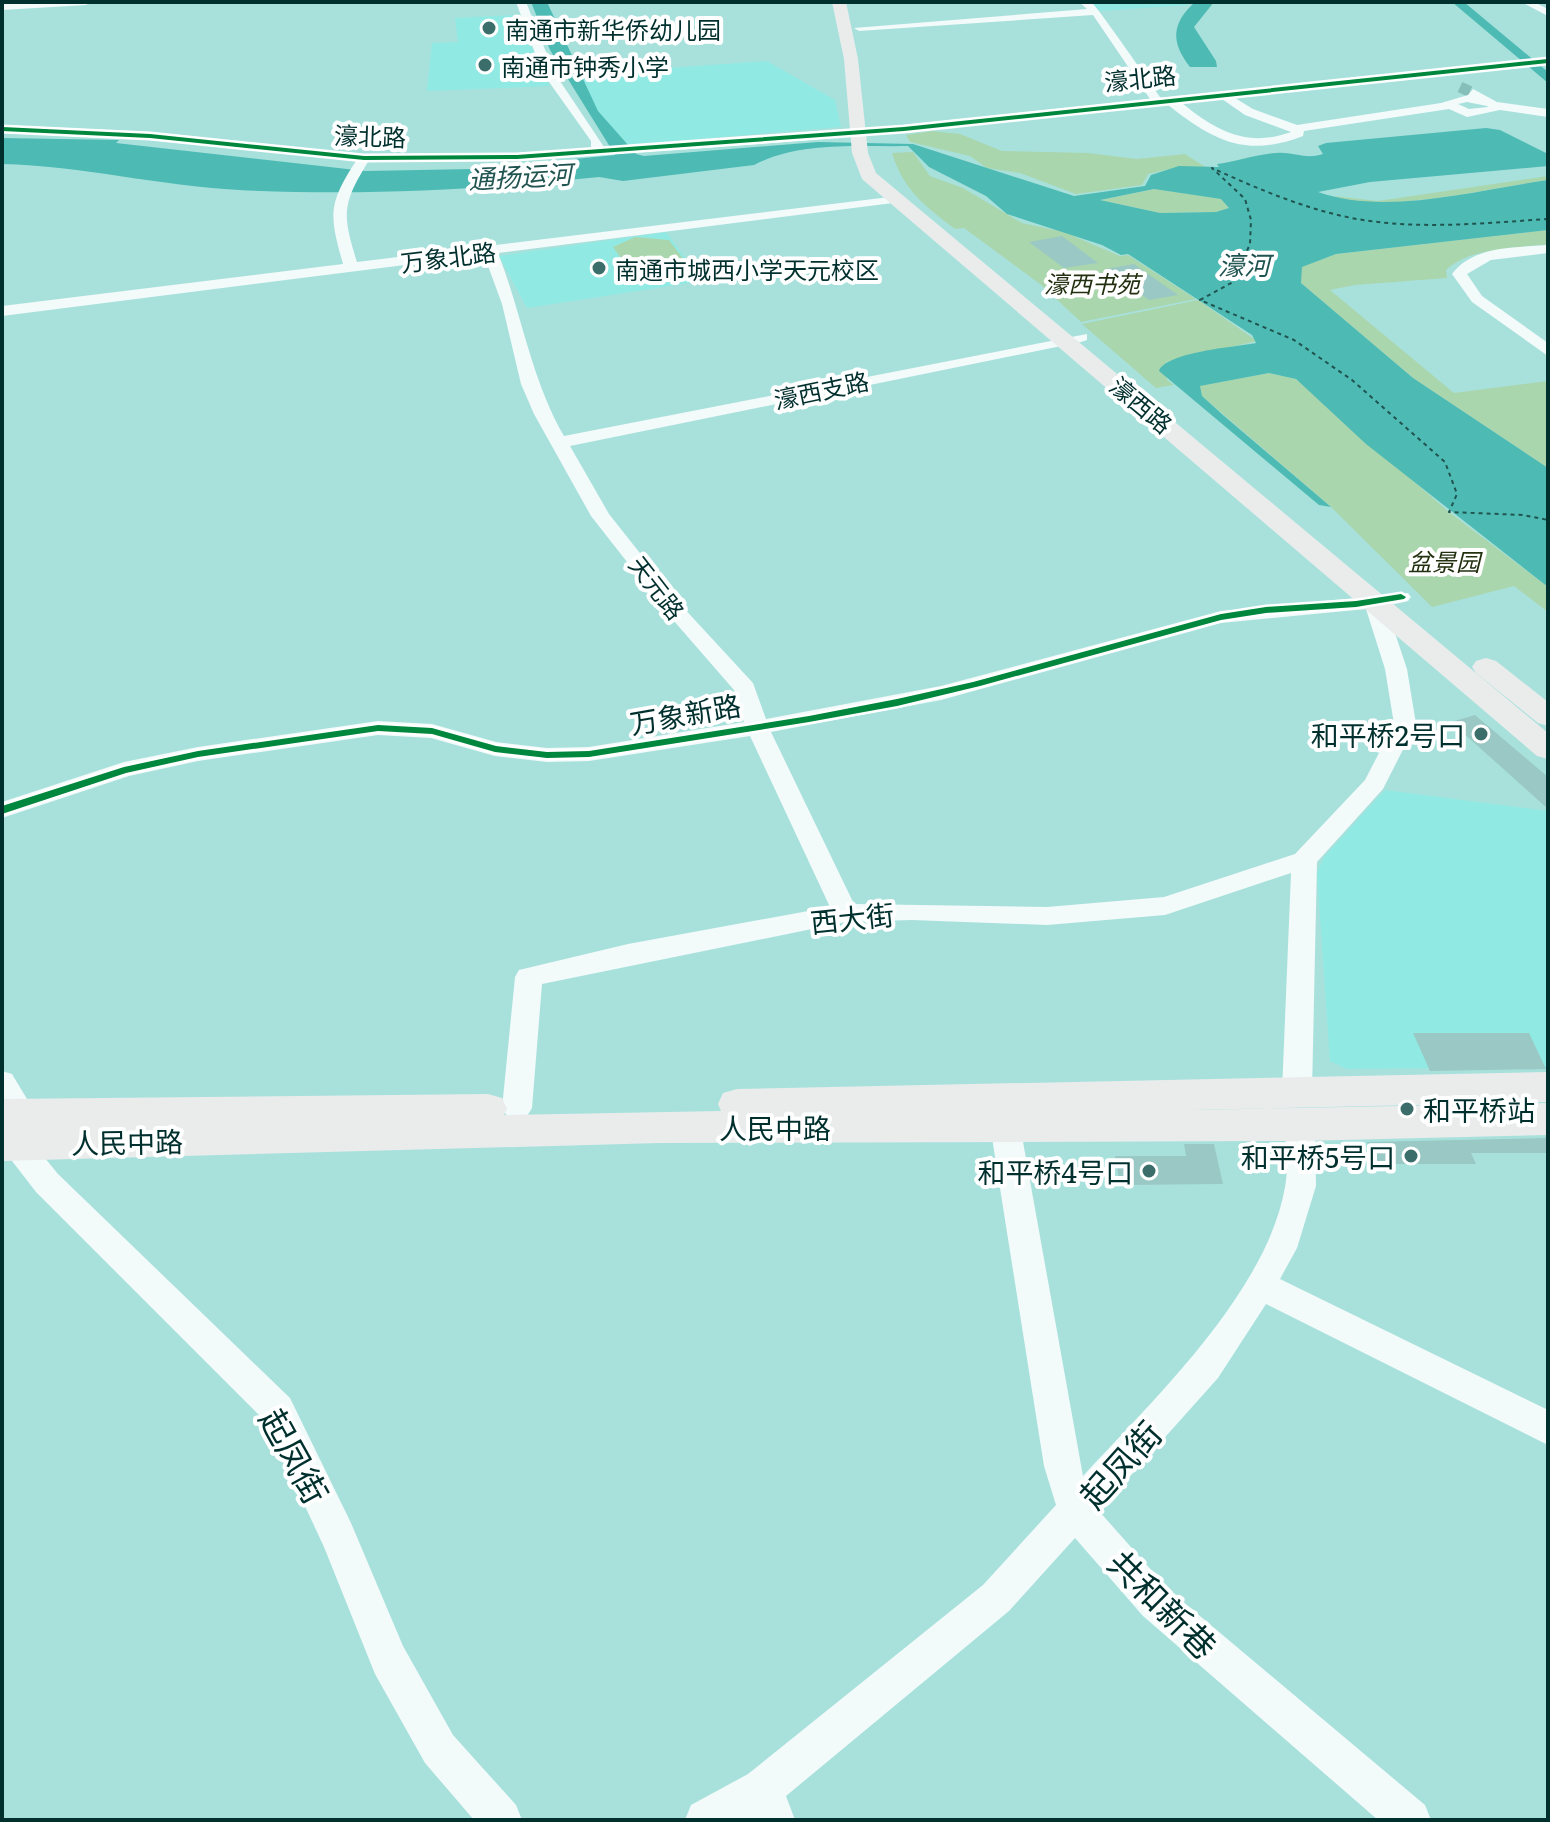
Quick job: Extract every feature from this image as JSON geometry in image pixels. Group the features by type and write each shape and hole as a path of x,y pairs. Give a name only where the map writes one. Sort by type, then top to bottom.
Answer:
{"main road":[{"name":"濠西路","path":"839,2 870,136 881,168 897,190 1388,600 1548,749"},
{"path":"853,2 869,74"},
{"name":"濠西路","path":"870,136 868,175 893,199 1073,338"},
{"name":"濠西路","path":"1388,600 1548,717"},
{"name":"人民中路","path":"10,1129 1005,1125 1298,1109 1548,1087"},
{"name":"人民中路","path":"10,1129 517,1108 1010,1095 1548,1119"}],"street":[{"path":"2,7 86,2"},
{"path":"521,2 548,72 602,150"},
{"path":"1084,2 1096,12 1161,100 1232,142 1264,142 1293,136 1299,133 1296,129"},
{"path":"1526,2 1548,13"},
{"path":"859,28 1096,12"},
{"name":"濠北路","path":"1161,100 1543,60"},
{"name":"濠北路","path":"2,129 150,136 361,163 459,159 736,140 870,136 1161,100 1519,62"},
{"path":"1410,73 1431,84"},
{"path":"1444,92 1453,102"},
{"path":"1473,93 1492,104"},
{"path":"1222,94 1249,112 1296,129 1453,102 1492,104 1548,113"},
{"path":"351,267 335,213 339,195 361,163"},
{"name":"万象北路","path":"2,311 893,199"},
{"path":"1548,249 1501,255 1463,266 1459,274 1477,299 1548,351"},
{"name":"天元路","path":"490,251 510,304 529,384 601,516 674,609 745,688 757,726 846,913"},
{"name":"濠西支路","path":"561,442 1073,338"},
{"path":"1304,860 1375,784 1405,724 1388,600"},
{"name":"万象新路","path":"2,810 124,770 183,757 378,728 432,731 495,749 547,755 589,754 936,694 1033,671 1221,617 1286,606 1388,600"},
{"name":"西大街","path":"517,1108 529,977 628,954 846,913 912,911 1047,916 1165,906 1304,860"},
{"name":"起凤街","path":"706,1820 768,1805 996,1598 1206,1367 1260,1285 1281,1248 1301,1186 1298,1109 1304,860"},
{"name":"起凤街","path":"2,1082 10,1129 47,1183 278,1410 338,1536 389,1660 439,1749 501,1820"},
{"name":"共和新巷","path":"1005,1125 1062,1466 1076,1512 1156,1603 1410,1820"},
{"path":"1260,1285 1548,1428"}],"shaded area":[{"path":"1090,2 1190,2 1188,5 1100,11"},
{"name":"南通市钟秀小学","path":"517,15 550,86 427,91 432,43 458,42 455,18"},
{"path":"767,61 835,100 841,127 625,145 569,75"},
{"name":"南通市城西小学天元校区","path":"666,232 702,281 527,308 499,256"},
{"path":"1385,790 1548,811 1548,1067 1347,1069 1330,1061 1317,873 1324,857"}],"green space":[{"path":"932,131 960,134 1002,151 1088,153 1137,159 1185,154 1207,168 1179,167 1148,174 1142,185 1076,194 1020,173 987,168 970,156 910,142 906,135"},
{"name":"濠西书苑","path":"913,152 930,176 963,188 1022,223 1064,232 1120,256 1128,255 1196,299 1081,322 1040,284 964,228 955,229 917,197 902,177 892,153"},
{"path":"1548,176 1548,180 1408,201 1379,202 1353,201 1333,196 1378,201"},
{"path":"1155,189 1222,199 1229,208 1216,212 1160,213 1100,200"},
{"path":"1548,230 1548,244 1494,250 1468,257 1446,270 1447,278 1355,285 1330,290 1454,393 1548,381 1548,468 1413,378 1301,283 1301,267 1336,254"},
{"path":"635,237 669,240 690,268 664,279 634,276 613,247"},
{"path":"1198,300 1257,341 1166,362 1167,380 1174,385 1156,388 1082,324"},
{"name":"盆景园","path":"1269,373 1296,379 1449,512 1548,587 1548,612 1514,586 1432,607 1331,507 1202,396 1199,386"}],"water":[{"name":"濠河","path":"531,2 547,2 598,111 636,154 644,156 818,142 913,144 1074,196 1145,186 1151,175 1179,166 1219,167 1217,164 1277,153 1312,156 1323,154 1318,146 1326,143 1486,128 1500,130 1548,154 1548,166 1370,182 1318,192 1372,202 1402,201 1462,195 1548,180 1548,230 1336,254 1302,267 1301,283 1413,378 1548,468 1548,587 1366,444 1296,379 1269,373 1200,386 1202,396 1331,507 1319,505 1159,371 1174,359 1187,355 1256,343 1252,335 1128,254 1121,255 1102,245 1007,214 986,196 929,167 908,146 810,149 772,157 754,165 623,181 599,177 375,192 209,188 62,168 2,164 2,138 119,140 116,143 365,171 473,169 615,155 550,50","holes":["1154,189 1221,199 1229,208 1216,212 1160,213 1100,200"]},
{"path":"1195,2 1214,2 1194,27 1217,67 1190,67 1179,49 1178,25"},
{"path":"1452,2 1464,2 1548,72 1548,83"}],"building":[{"path":"1062,236 1098,263 1064,268 1029,242"},
{"path":"1134,264 1178,295 1149,300 1106,269"},
{"path":"1475,715 1548,777 1548,809 1451,722"},
{"path":"1413,1033 1529,1033 1546,1069 1430,1071"},
{"path":"1548,1138 1548,1153 1471,1153 1476,1164 1375,1164 1367,1142"},
{"path":"1184,1144 1214,1144 1223,1184 1120,1185 1115,1156 1186,1156"}],"ferry route":[{"path":"1548,219 1429,225 1357,219 1301,204 1212,168 1245,199 1251,220 1250,244 1233,282 1200,300 1294,340 1352,380 1445,462 1457,494 1449,512 1523,515 1548,520"}],"tunnel":[{"path":"1460,87 1473,93"}],"cycle path":[{"path":"2,129 150,136 364,158 517,157 904,129 1548,61"},
{"path":"2,810 124,770 198,754 378,728 432,731 495,749 547,755 589,754 897,703 1221,617 1401,597"}],"place":[{"name":"南通市新华侨幼儿园","path":"489,28"},
{"name":"南通市钟秀小学","path":"485,65"},
{"name":"南通市城西小学天元校区","path":"599,268"},
{"name":"和平桥2号口","path":"1481,734"},
{"name":"和平桥站","path":"1407,1109"},
{"name":"和平桥5号口","path":"1411,1156"},
{"name":"和平桥4号口","path":"1149,1171"}],"water label":[{"name":"通扬运河","path":"520,175"}]}
